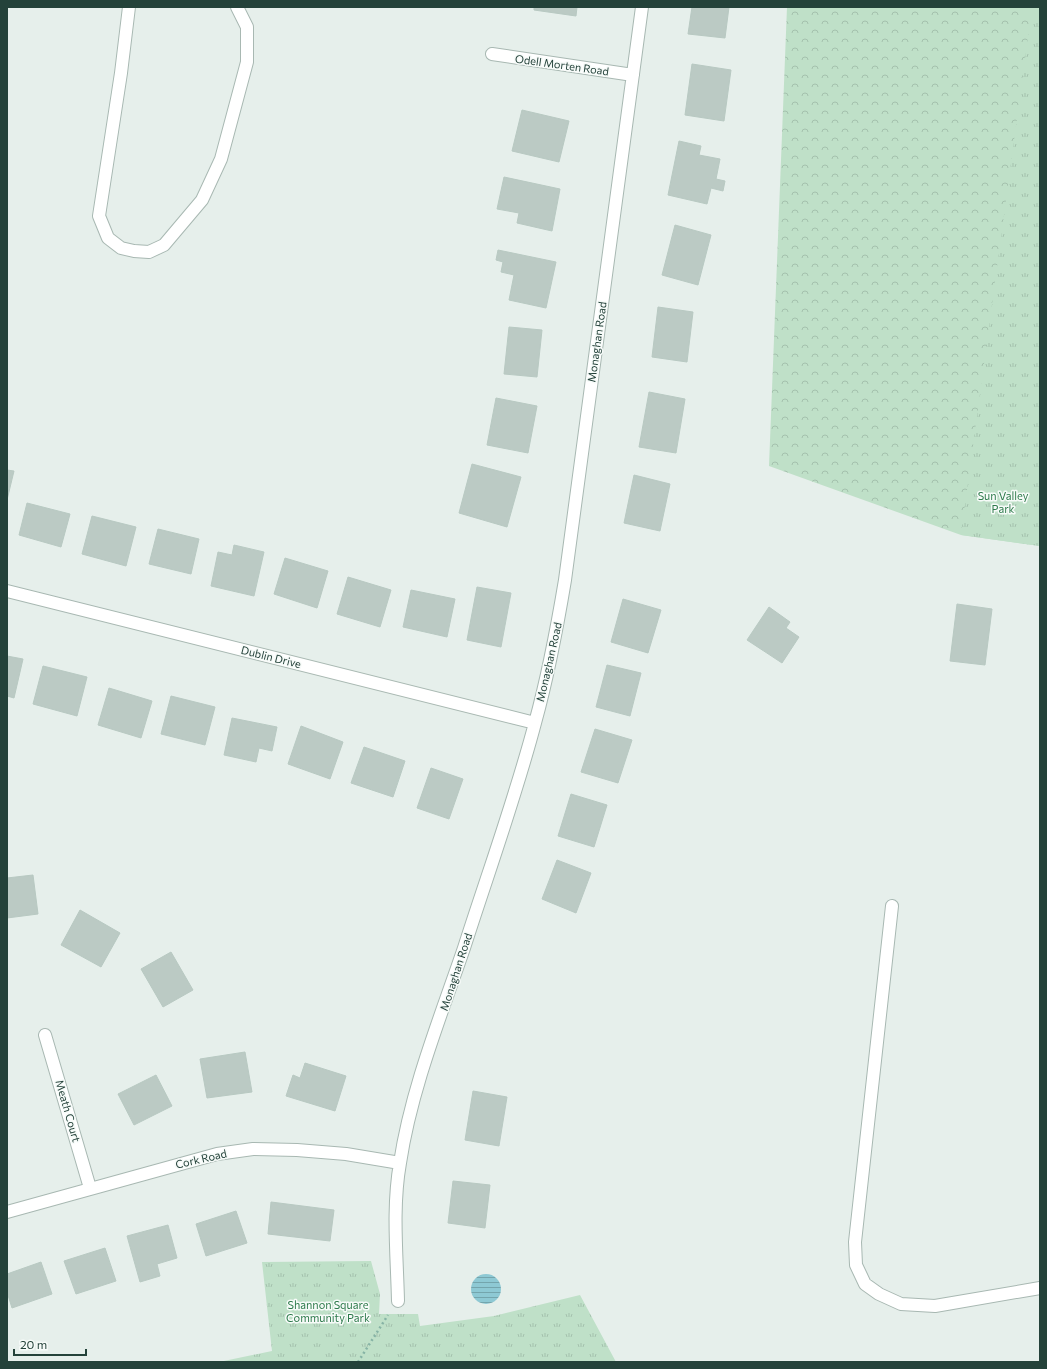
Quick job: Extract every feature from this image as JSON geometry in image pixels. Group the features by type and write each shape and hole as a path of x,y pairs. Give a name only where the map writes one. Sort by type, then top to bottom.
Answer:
{"street":[{"path":"129,7 121,73 99,216 108,238 121,248 149,252 164,245 202,200 221,159 247,62 247,27 238,7"},
{"name":"Monaghan Road","path":"398,1302 397,1190 400,1163 409,1120 426,1060 507,817 535,723 554,644 565,580 642,7"},
{"name":"Odell Morten Road","path":"492,54 633,75"},
{"name":"Dublin Drive","path":"7,591 535,723"},
{"path":"892,906 855,1242 856,1265 865,1284 879,1294 901,1304 935,1306 1040,1288"},
{"name":"Meath Court","path":"45,1035 90,1188"},
{"name":"Cork Road","path":"7,1212 217,1154 253,1149 297,1150 346,1154 400,1163"}],"path":[{"path":"358,1362 398,1302"}],"green space":[{"path":"787,7 1040,7 1040,546 961,535 769,466"},
{"name":"Sun Valley Park","path":"1032,7 1040,7 1040,546 961,535"},
{"name":"Shannon Square Community Park","path":"371,1261 380,1294 379,1314 418,1314 420,1326 494,1316 580,1295 616,1362 219,1362 272,1351 262,1262"}],"water":[{"path":"486,1274 497,1278 501,1289 497,1300 486,1304 475,1300 471,1289 475,1278"}],"building":[{"path":"534,7 577,7 576,16 534,10"},
{"path":"692,7 729,7 725,38 688,34"},
{"path":"692,64 731,70 724,121 685,115"},
{"path":"522,110 569,121 559,162 512,151"},
{"path":"679,141 701,146 699,155 720,159 716,179 725,181 723,191 711,188 707,204 668,195"},
{"path":"504,177 560,189 552,231 517,223 519,213 497,209"},
{"path":"675,225 711,235 698,285 662,275"},
{"path":"498,250 556,262 546,308 509,300 514,275 501,272 503,262 496,260"},
{"path":"658,307 693,312 687,362 652,357"},
{"path":"509,327 542,330 537,377 504,374"},
{"path":"649,392 685,399 676,453 639,447"},
{"path":"496,398 537,406 528,453 487,445"},
{"path":"472,464 521,477 507,527 459,513"},
{"path":"7,470 14,471 7,500"},
{"path":"634,475 670,484 660,531 624,523"},
{"path":"27,503 70,514 61,547 19,535"},
{"path":"92,516 136,527 126,566 82,554"},
{"path":"158,529 199,539 191,574 149,564"},
{"path":"234,545 264,552 254,596 211,586 218,552 232,555"},
{"path":"285,558 328,571 317,608 274,594"},
{"path":"348,577 391,590 380,627 337,614"},
{"path":"477,587 511,593 501,647 467,640"},
{"path":"411,590 455,599 447,637 403,627"},
{"path":"623,599 661,610 648,653 611,642"},
{"path":"957,604 992,609 985,665 950,661"},
{"path":"769,607 790,622 786,628 799,637 782,663 747,640"},
{"path":"7,656 23,659 14,698 7,696"},
{"path":"607,665 641,673 630,716 596,707"},
{"path":"43,666 87,677 77,716 33,704"},
{"path":"109,688 152,701 141,738 98,725"},
{"path":"171,696 215,707 205,745 161,734"},
{"path":"232,718 277,727 272,751 259,748 256,762 224,755"},
{"path":"301,726 343,742 330,779 288,764"},
{"path":"595,729 632,740 618,783 581,772"},
{"path":"364,747 405,761 393,797 351,783"},
{"path":"431,768 463,779 449,819 417,808"},
{"path":"571,794 607,805 594,847 558,836"},
{"path":"557,860 591,873 576,913 542,899"},
{"path":"33,875 38,914 7,918 7,878"},
{"path":"80,910 120,933 101,967 61,945"},
{"path":"171,952 193,990 163,1007 141,969"},
{"path":"245,1052 252,1092 207,1098 200,1059"},
{"path":"305,1063 346,1076 335,1111 286,1096 293,1075 300,1078"},
{"path":"156,1075 172,1106 134,1125 118,1094"},
{"path":"473,1091 507,1097 499,1146 465,1140"},
{"path":"453,1181 490,1185 485,1228 448,1223"},
{"path":"271,1202 334,1210 330,1241 268,1234"},
{"path":"236,1211 247,1243 206,1256 196,1224"},
{"path":"168,1225 177,1258 157,1264 160,1276 140,1282 127,1236"},
{"path":"105,1248 116,1281 76,1294 64,1261"},
{"path":"41,1262 52,1294 12,1308 7,1292 7,1274"}]}
